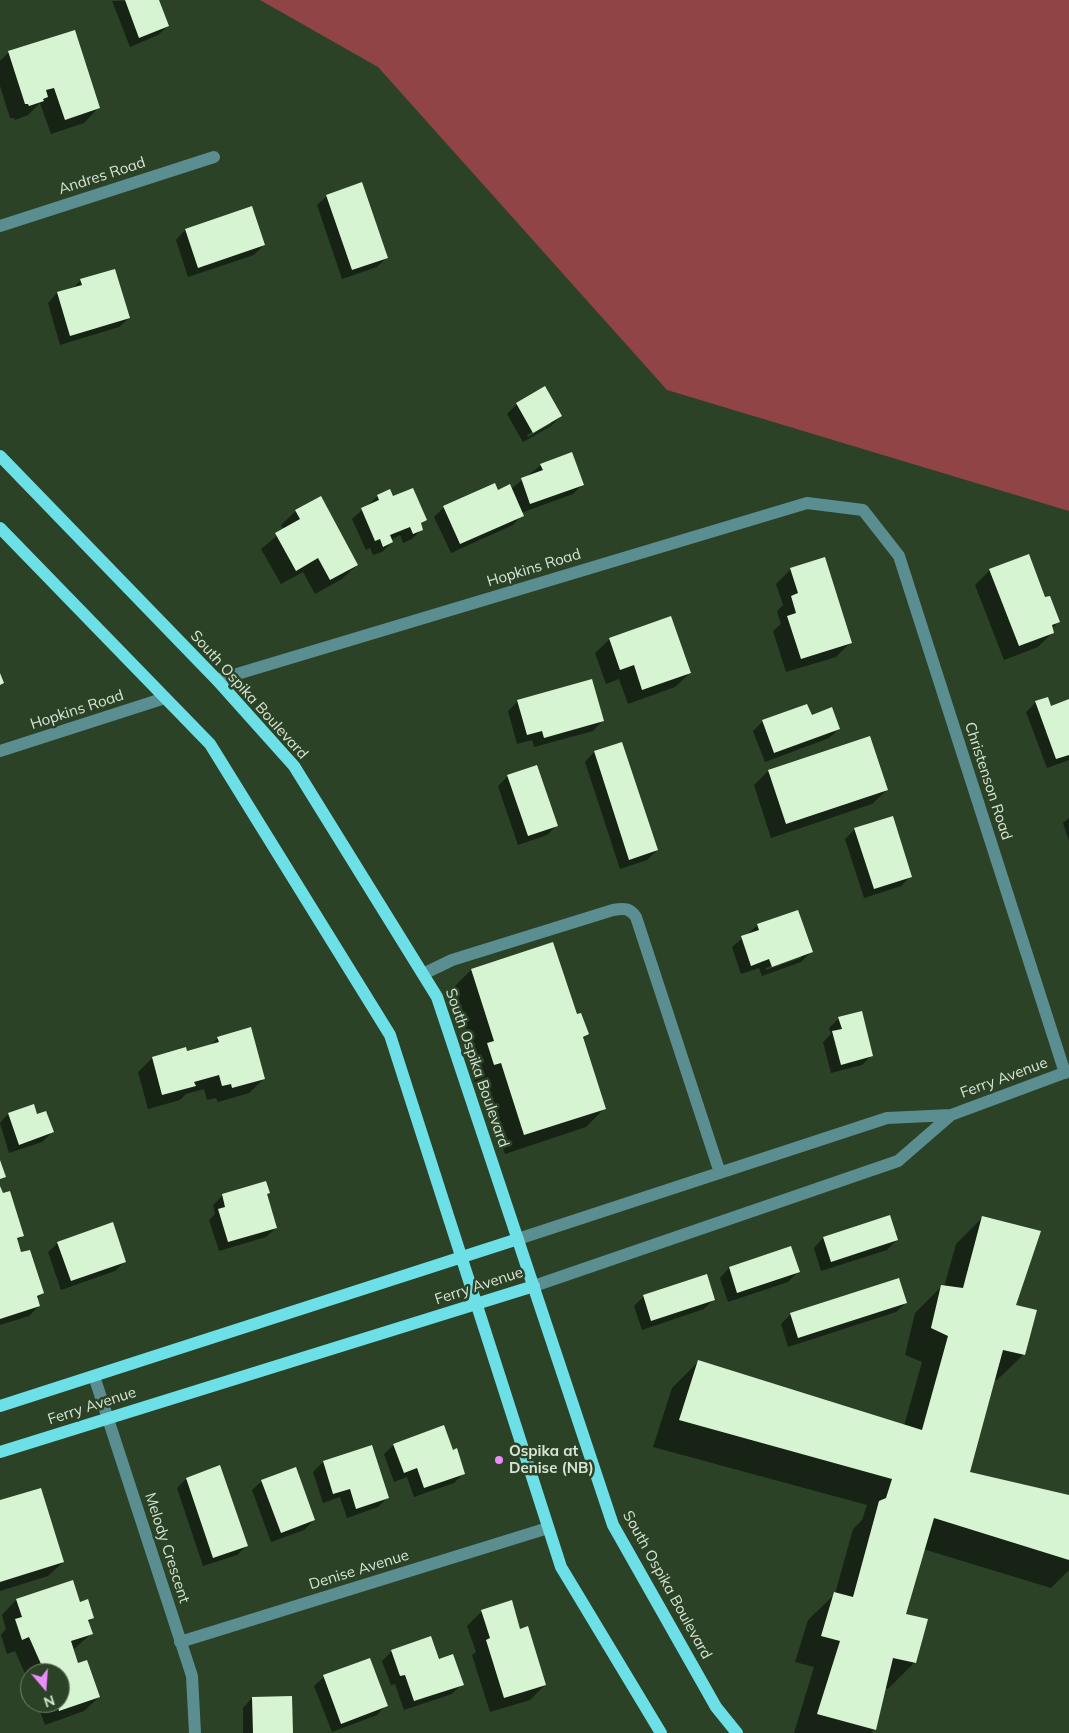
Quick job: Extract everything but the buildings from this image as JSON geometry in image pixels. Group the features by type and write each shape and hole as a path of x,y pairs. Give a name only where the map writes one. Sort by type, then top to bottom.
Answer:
{"main road":[{"name":"South Ospika Boulevard","path":"0,456 217,680 294,766 437,997 613,1525 716,1707 737,1733"},
{"path":"0,528 210,744 390,1035 561,1567 661,1733"},
{"name":"Ferry Avenue","path":"0,1406 518,1239"},
{"name":"Ferry Avenue","path":"0,1452 534,1286"}],"street":[{"name":"Andres Road","path":"0,226 214,157"},
{"name":"Hopkins Road","path":"217,680 807,504 863,510"},
{"name":"Christenson Road","path":"863,510 899,556 1067,1072"},
{"name":"Hopkins Road","path":"0,752 165,698"},
{"path":"423,974 452,960 613,910 624,908 632,911 636,917 720,1173"},
{"name":"Ferry Avenue","path":"518,1239 886,1118 951,1115 1067,1072"},
{"name":"Ferry Avenue","path":"534,1286 898,1161 951,1115"},
{"name":"Melody Crescent","path":"94,1376 192,1676 195,1733"},
{"name":"Denise Avenue","path":"180,1642 548,1528"}],"shaded area":[{"path":"260,0 1069,0 1069,511 667,390 378,67"}],"place":[{"name":"Ospika at Denise (NB)","path":"499,1460"}]}
